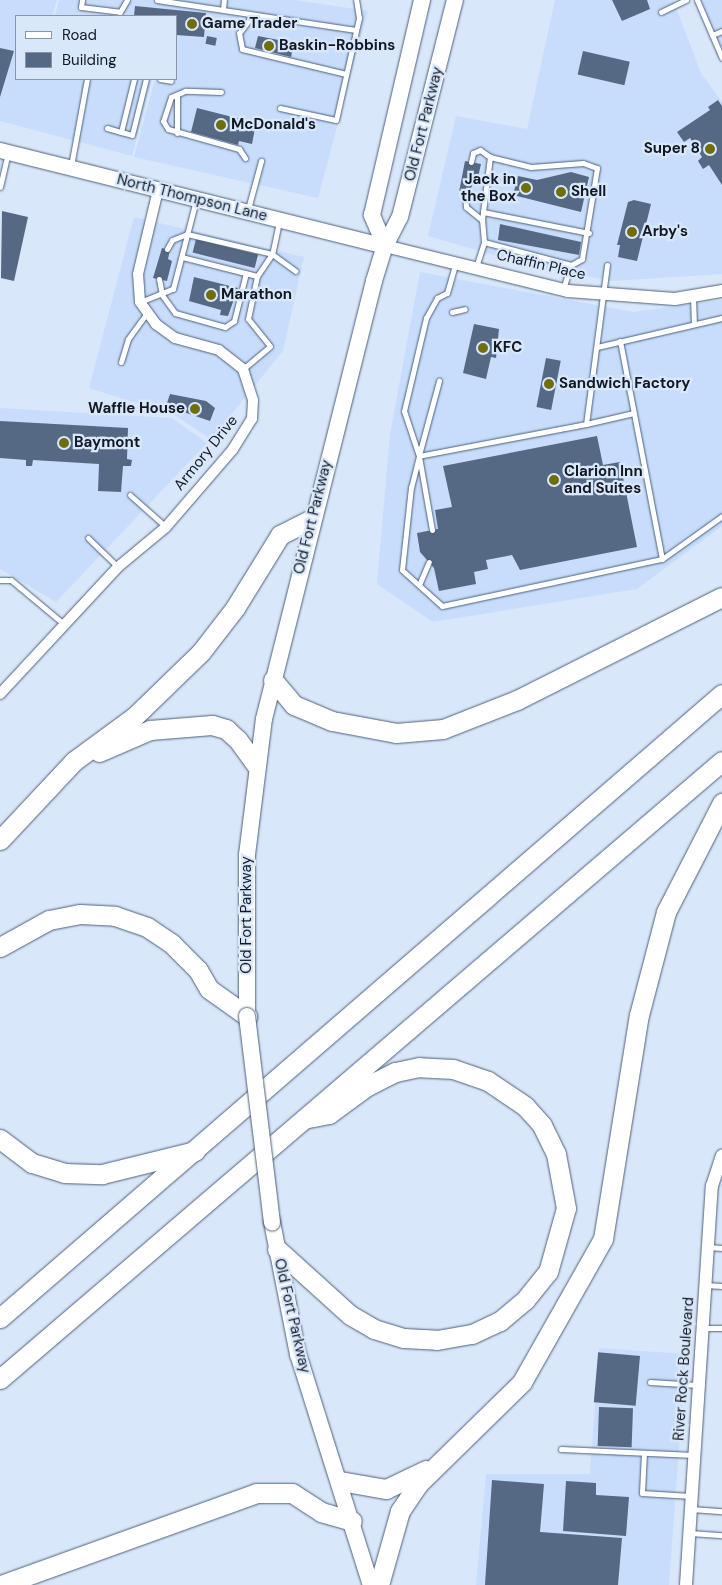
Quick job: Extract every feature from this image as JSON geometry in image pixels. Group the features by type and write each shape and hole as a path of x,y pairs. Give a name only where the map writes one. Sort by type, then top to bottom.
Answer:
{"highway":[{"path":"0,840 32,802 74,761 134,717 201,652 235,608 280,535 311,519"},
{"path":"273,680 294,704 332,721 396,733 443,729 517,700 722,597"},
{"path":"0,1318 198,1150 722,694"},
{"path":"32,802 100,751 150,730 212,724 226,729 238,740 256,765"},
{"path":"0,1379 722,761"},
{"path":"379,1585 400,1511 418,1484 522,1382 603,1239 639,1015 666,912 722,803"},
{"path":"0,947 49,920 80,914 115,916 147,927 171,943 198,970 208,989 248,1016"},
{"path":"277,1249 350,1315 366,1324 404,1338 437,1340 472,1334 500,1322 525,1300 548,1272 566,1208 556,1154 542,1125 525,1106 488,1081 453,1069 418,1067 395,1072 367,1086 329,1114 301,1120"},
{"path":"0,1139 32,1163 64,1173 102,1174 198,1150"},
{"path":"340,1481 386,1489 416,1477 451,1450"},
{"path":"1,1585 256,1493 292,1493 321,1512 352,1521"}],"main road":[{"name":"Old Fort Parkway","path":"385,246 372,215 422,0"},
{"name":"Old Fort Parkway","path":"372,1585 298,1354 272,1222 248,1016 245,896 256,765 273,680 311,519 385,246 400,217 454,0"},
{"name":"North Thompson Lane","path":"4,151 385,246"}],"street":[{"path":"158,190 138,274 140,302 147,313 176,338 219,350 243,369"},
{"name":"Chaffin Place","path":"385,246 456,262 563,290 675,299 722,291"},
{"name":"Armory Drive","path":"1,691 66,626 118,567 166,526 233,449 252,420 254,400 243,369"},
{"name":"River Rock Boulevard","path":"686,1585 712,1186 722,1156"}],"lane":[{"path":"82,0 81,7 120,12 127,0"},
{"path":"157,0 223,9 252,16 356,30"},
{"path":"223,9 224,0"},
{"path":"280,108 336,120 356,30 356,0"},
{"path":"661,12 686,0"},
{"path":"697,0 722,58"},
{"path":"252,16 239,33 242,49 346,74"},
{"path":"712,35 722,31"},
{"path":"70,168 87,80"},
{"path":"121,132 134,80"},
{"path":"107,128 132,135 146,80"},
{"path":"166,80 171,81"},
{"path":"220,92 177,95 165,109 163,121 168,129 239,149 245,158"},
{"path":"177,95 177,132"},
{"path":"471,162 476,150 490,158 531,167 583,163 597,168 589,233 582,259 571,265 484,242"},
{"path":"0,187 4,151"},
{"path":"476,267 484,242 482,220 490,158"},
{"path":"248,212 261,161"},
{"path":"465,193 466,206 482,220"},
{"path":"140,302 162,295 173,289 196,200"},
{"path":"483,212 589,233"},
{"path":"243,369 270,346 248,319 257,276 272,254 280,220"},
{"path":"167,249 172,240 187,234 227,245 272,254 294,271"},
{"path":"205,263 207,256"},
{"path":"182,257 257,276"},
{"path":"221,267 222,260"},
{"path":"432,530 419,456 404,410 426,318 437,298 447,293 456,262"},
{"path":"236,270 238,263"},
{"path":"563,290 571,265"},
{"path":"586,424 607,265"},
{"path":"159,279 162,295 175,313 225,327 234,321 246,273"},
{"path":"693,296 694,324"},
{"path":"452,312 465,309"},
{"path":"121,362 128,339 147,313"},
{"path":"597,347 722,318"},
{"path":"620,342 662,559"},
{"path":"439,382 411,487 402,570 442,606 662,559 722,516"},
{"path":"419,456 634,413"},
{"path":"130,495 166,526"},
{"path":"88,538 118,567"},
{"path":"419,585 429,562"},
{"path":"0,580 11,580 66,626"},
{"path":"708,1247 722,1248"},
{"path":"705,1285 722,1286"},
{"path":"702,1328 722,1328"},
{"path":"650,1382 699,1385"},
{"path":"561,1449 694,1455"},
{"path":"644,1453 642,1493 692,1496"},
{"path":"691,1509 722,1510"},
{"path":"689,1533 722,1535"}],"shaded area":[{"path":"0,0 57,0 52,15 15,15 15,80 152,80 132,156 0,121"},
{"path":"59,0 295,0 368,11 318,198 134,157 155,80 178,80 178,15 55,15"},
{"path":"555,0 673,0 701,73 722,102 722,274 612,281 527,265 428,236 456,116 527,129"},
{"path":"701,0 722,0 722,48 707,14"},
{"path":"134,217 304,257 283,351 211,439 174,415 89,388"},
{"name":"Clarion Inn and Suites","path":"420,272 633,312 722,300 722,526 637,589 433,622 377,584 390,434"},
{"path":"0,408 172,418 207,443 56,602 0,569"},
{"path":"599,1348 686,1354 669,1585 476,1585 486,1474 590,1474"}],"building":[{"path":"612,0 647,0 650,9 622,21"},
{"path":"135,6 206,13 204,37 178,35 178,15 134,15"},
{"path":"207,36 217,38 215,46 205,44"},
{"path":"258,36 294,43 291,57 255,48"},
{"path":"0,48 14,51 0,97"},
{"path":"583,51 630,62 624,85 578,74"},
{"name":"Super 8","path":"718,100 722,106 722,185 709,165 703,169 698,161 702,157 690,138 684,142 677,132 710,110 708,107"},
{"path":"197,108 256,123 252,144 239,141 238,145 191,132"},
{"path":"465,161 481,164 476,186 472,185 470,194 459,192"},
{"path":"571,172 589,177 581,212 513,195 518,176 537,180"},
{"name":"Arby's","path":"634,200 651,204 637,261 618,257 620,245 617,245 628,202"},
{"path":"2,211 28,217 14,281 1,278"},
{"name":"Shell","path":"500,224 581,242 579,255 498,240"},
{"path":"196,239 258,254 255,268 193,253"},
{"path":"162,248 170,250 168,259 172,261 167,281 153,278"},
{"path":"194,277 238,288 228,316 220,315 221,310 189,301"},
{"name":"KFC","path":"474,324 499,329 496,358 491,357 486,379 463,373"},
{"name":"Sandwich Factory","path":"546,358 561,361 551,410 536,407"},
{"path":"170,394 206,401 215,408 210,421 166,406"},
{"name":"Baymont","path":"0,421 128,428 127,459 132,460 131,466 123,466 121,492 98,491 99,464 33,460 32,466 26,466 26,460 0,458"},
{"path":"597,436 603,465 620,462 637,547 520,570 512,555 486,560 488,569 474,572 476,584 439,591 434,568 420,552 417,533 438,529 435,510 452,507 443,466"},
{"path":"598,1352 640,1356 636,1406 594,1402"},
{"path":"599,1407 633,1408 632,1447 598,1446"},
{"path":"492,1480 544,1484 540,1532 622,1538 618,1585 485,1585"},
{"path":"566,1481 596,1483 596,1495 629,1497 626,1536 563,1531"}],"place":[{"name":"Game Trader","path":"192,24"},
{"name":"Baskin-Robbins","path":"269,46"},
{"name":"McDonald's","path":"221,125"},
{"name":"Super 8","path":"710,149"},
{"name":"Jack in the Box","path":"526,188"},
{"name":"Shell","path":"561,192"},
{"name":"Arby's","path":"632,232"},
{"name":"Marathon","path":"211,295"},
{"name":"KFC","path":"483,348"},
{"name":"Sandwich Factory","path":"549,384"},
{"name":"Waffle House","path":"195,409"},
{"name":"Baymont","path":"64,443"},
{"name":"Clarion Inn and Suites","path":"554,480"}]}
